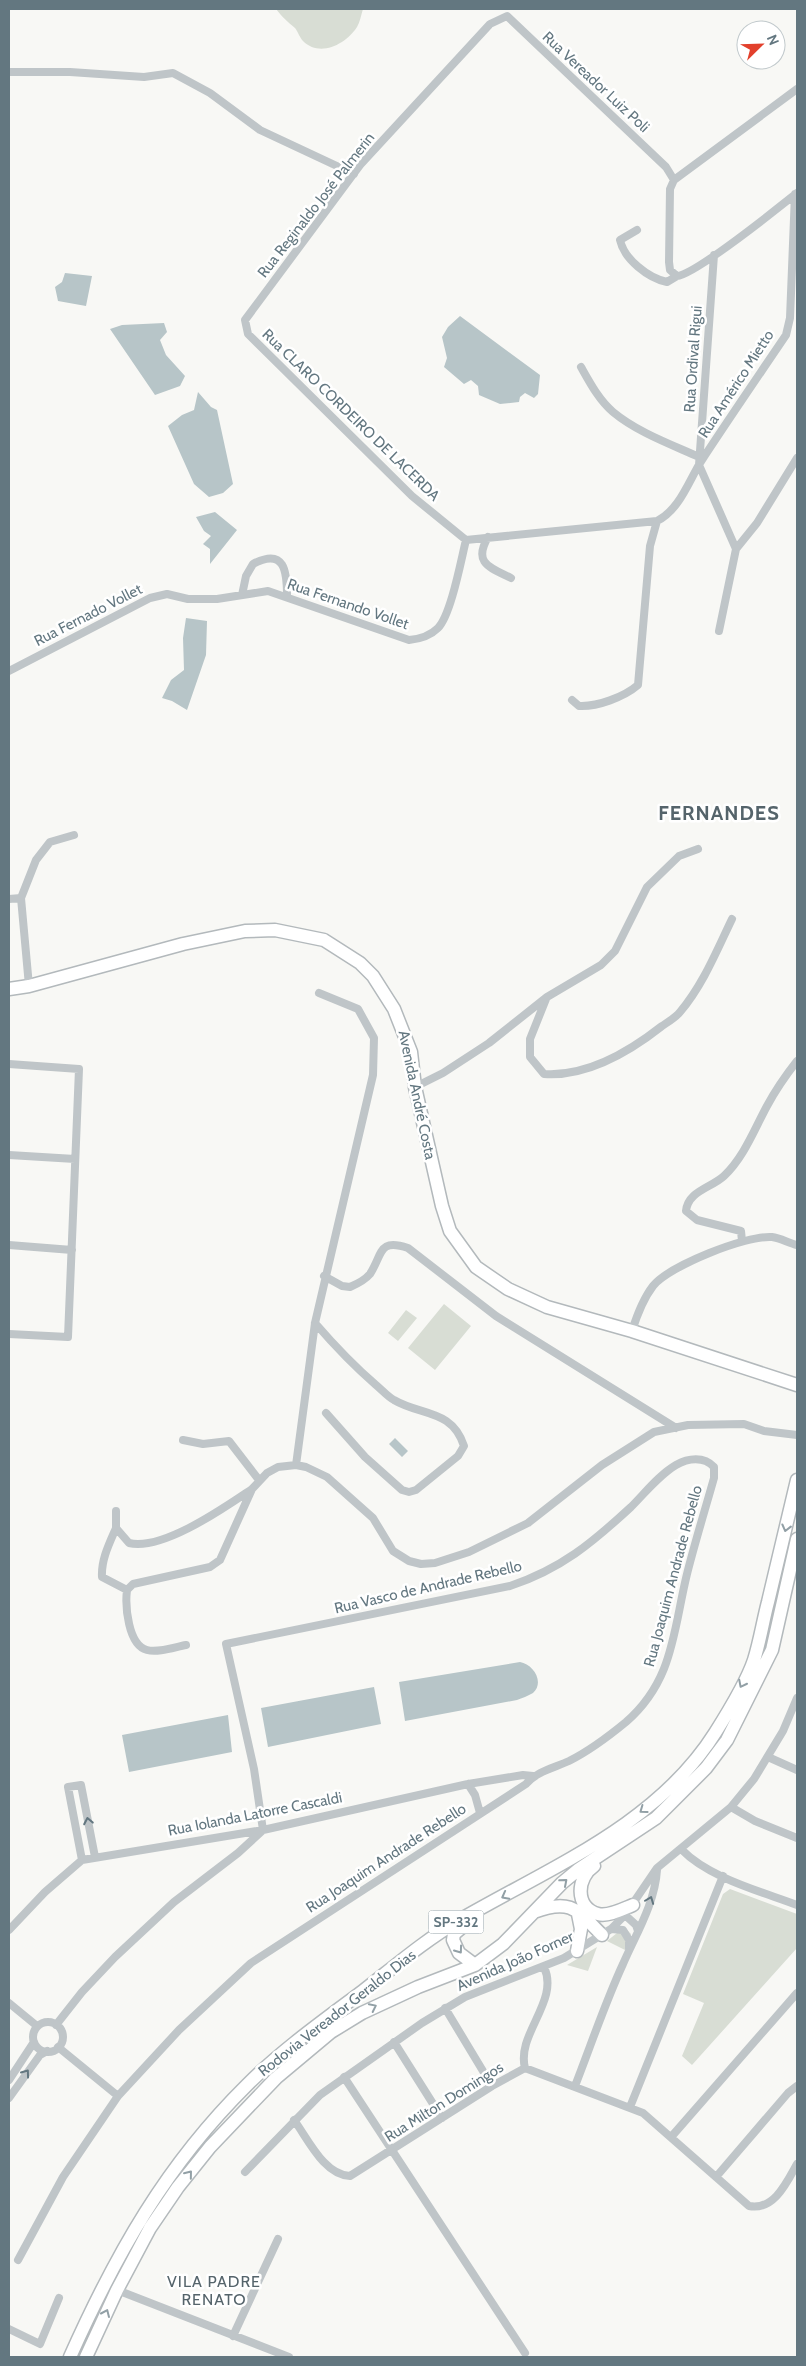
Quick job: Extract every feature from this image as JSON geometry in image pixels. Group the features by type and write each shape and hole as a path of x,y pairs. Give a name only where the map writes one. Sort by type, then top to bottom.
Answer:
{"main road":[{"name":"Avenida André Costa","path":"9,989 29,986 182,944 245,931 275,930 324,940 360,963 384,991 404,1030 442,1206 450,1231 476,1267 490,1278 528,1299 632,1331 660,1342 791,1378 797,1385"},
{"name":"Rodovia Vereador Geraldo Dias","path":"70,2357 95,2300 139,2221 167,2179 248,2084 310,2031 457,1921 555,1869 610,1834 676,1782 696,1759 715,1733 753,1662 797,1480"},
{"name":"Rodovia Vereador Geraldo Dias","path":"86,2357 117,2290 150,2228 178,2187 210,2147 276,2078 331,2032 362,2013 418,1987 475,1965 503,1944 529,1914 568,1878 663,1812 706,1768 727,1740 772,1650 797,1539"},
{"path":"609,1849 603,1859 583,1875 580,1892 584,1902 598,1914 629,1910"},
{"path":"529,1914 555,1905 562,1905 607,1932"},
{"path":"475,1965 459,1953 453,1940 454,1934 478,1916 483,1908"},
{"path":"577,1950 581,1929 578,1914"}],"street":[{"name":"Rua Vereador Luiz Poli","path":"507,16 666,167 674,180"},
{"name":"Rua Reginaldo José Palmerin","path":"248,334 245,320 354,174 490,24 507,16"},
{"path":"9,72 70,72 144,77 173,73 210,94 260,130 354,174"},
{"path":"680,276 670,270 668,262 670,189 674,180 797,89"},
{"path":"637,230 620,240 622,249 627,256 657,280 667,282 714,255 796,194"},
{"name":"Rua Américo Mietto","path":"657,521 666,517 678,502 699,461 786,335 790,318 796,194"},
{"name":"Rua Ordival Rigui","path":"699,461 714,255"},
{"name":"Rua CLARO CORDEIRO DE LACERDA","path":"248,334 412,496 466,540"},
{"path":"581,367 599,396 613,412 636,427 699,461 736,549"},
{"path":"720,631 736,549 757,523 797,458"},
{"path":"466,540 657,521 650,546 638,685 632,691 598,703 579,706 572,700"},
{"path":"488,537 481,548 481,556 484,562 511,578"},
{"name":"Rua Fernando Vollet","path":"242,595 268,591 287,596 324,612 409,640 420,639 439,628 446,615 466,540"},
{"path":"242,595 246,576 253,564 268,558 278,560 284,566 287,574 287,596"},
{"name":"Rua Fernado Vollet","path":"9,671 150,598 167,594 188,599 217,599 242,595"},
{"path":"29,986 21,898 36,860 50,842 74,835"},
{"path":"415,1087 443,1073 489,1043 547,997 601,965 615,951 647,887 679,856 698,849"},
{"path":"9,899 21,898"},
{"path":"547,997 530,1039 530,1057 544,1074 561,1075 608,1061 647,1038 679,1013 706,972 732,918"},
{"path":"296,1465 315,1322 324,1276 373,1075 374,1038 358,1009 319,993"},
{"path":"742,1241 741,1231 697,1220 686,1212 687,1205 695,1194 723,1176 742,1153 768,1104 797,1061"},
{"path":"9,1064 79,1069 68,1337 9,1334"},
{"path":"9,1155 76,1159"},
{"path":"632,1331 639,1311 653,1286 667,1274 742,1241 772,1237 797,1245"},
{"path":"324,1276 342,1286 350,1287 369,1274 380,1253 387,1245 395,1244 408,1248 496,1316 676,1428"},
{"path":"9,1245 72,1250"},
{"path":"315,1322 349,1362 394,1401 434,1414 449,1423 461,1436 464,1446 458,1456 416,1490 409,1492 402,1490 365,1456 326,1414"},
{"path":"186,1645 149,1651 142,1648 131,1631 127,1616 127,1590 133,1584 210,1567 220,1560 252,1489 267,1473 278,1467 296,1465 306,1467 327,1477 373,1518 393,1551 409,1561 422,1564 435,1563 469,1552 528,1523 602,1464 654,1432 688,1425 744,1424 764,1431 797,1435"},
{"path":"182,1440 203,1444 229,1441 259,1480"},
{"name":"Rua Vasco de Andrade Rebello","path":"263,1830 254,1769 226,1644 510,1586 524,1581 550,1570 586,1547 676,1465 699,1459 710,1462 714,1467"},
{"name":"Rua Joaquim Andrade Rebello","path":"18,2260 63,2177 118,2096 179,2030 251,1964 526,1784 533,1776 570,1760 591,1748 626,1722 650,1696 667,1664 687,1574 714,1478 714,1467"},
{"path":"116,1528 126,1541 132,1544 156,1540 187,1530 252,1489"},
{"path":"116,1511 116,1528 106,1550 102,1577 127,1590"},
{"name":"Avenida João Forner","path":"245,2172 294,2120 344,2077 445,2008 465,1997 544,1967 607,1932 629,1910 657,1868 731,1807 754,1779 796,1707 797,1698"},
{"path":"768,1757 797,1770"},
{"name":"Rua Iolanda Latorre Cascaldi","path":"9,1930 46,1892 82,1860 263,1830 468,1784 523,1775 533,1776"},
{"path":"468,1784 475,1795 480,1813"},
{"path":"82,1860 68,1787 80,1785 95,1857"},
{"path":"731,1807 754,1821 797,1838"},
{"path":"56,2025 82,1992 115,1957 174,1902 238,1853 263,1830"},
{"path":"681,1850 694,1862 723,1876 797,1905"},
{"path":"575,2086 656,1884 657,1868"},
{"path":"630,2107 723,1876"},
{"path":"629,1910 638,1931"},
{"path":"607,1932 623,1930 629,1940 629,1952"},
{"path":"525,2068 523,2059 526,2044 547,1991 548,1977 544,1967"},
{"path":"672,2136 797,1993"},
{"path":"9,2003 37,2026"},
{"path":"445,2008 492,2086"},
{"path":"47,2051 39,2048 34,2042 33,2033 37,2026 48,2022 56,2025 62,2035 58,2047"},
{"path":"9,2080 34,2042"},
{"path":"394,2042 442,2118"},
{"path":"58,2047 118,2096"},
{"path":"9,2098 40,2055 58,2047"},
{"name":"Rua Milton Domingos","path":"294,2120 331,2170 340,2176 350,2176 492,2086 525,2068 643,2113 672,2136 750,2206 757,2208 767,2205 774,2199 797,2164"},
{"path":"344,2077 525,2354"},
{"path":"716,2177 788,2093 797,2086"},
{"path":"233,2336 278,2239"},
{"path":"117,2290 289,2357"},
{"path":"9,2329 40,2344 59,2298"}],"shaded area":[{"path":"276,9 363,9 358,25 352,33 340,43 325,49 310,46 303,41 295,28"},
{"path":"65,273 92,276 86,306 58,301 55,287 62,282"},
{"path":"460,316 540,375 538,394 534,398 525,393 520,397 519,402 500,404 479,395 478,386 471,380 464,384 444,367 447,358 442,337 448,327"},
{"path":"164,323 167,332 160,340 166,355 185,376 180,386 155,395 110,329 122,325"},
{"path":"198,392 211,407 217,410 233,484 223,493 209,497 194,484 168,426 182,415 194,410"},
{"path":"215,512 237,530 210,564 210,549 203,544 211,536 204,531 196,517"},
{"path":"186,618 207,621 206,655 187,710 172,701 162,698 171,680 184,670 183,638"},
{"path":"444,1304 471,1326 435,1370 408,1348"},
{"path":"406,1310 417,1318 398,1341 388,1333"},
{"path":"395,1438 408,1451 402,1457 389,1444"},
{"path":"520,1662 529,1666 536,1674 538,1684 533,1693 517,1700 405,1721 399,1682"},
{"path":"374,1687 381,1724 268,1747 261,1708"},
{"path":"228,1715 232,1752 129,1772 122,1735"},
{"path":"730,1889 797,1914 797,1948 692,2065 682,2056 704,2003 683,1994 723,1894"},
{"path":"627,1930 631,1934 625,1950 607,1941 617,1933"},
{"path":"597,1947 588,1971 567,1965"}],"district":[{"name":"FERNANDES","path":"719,813"},
{"name":"VILA PADRE RENATO","path":"214,2290"}]}
